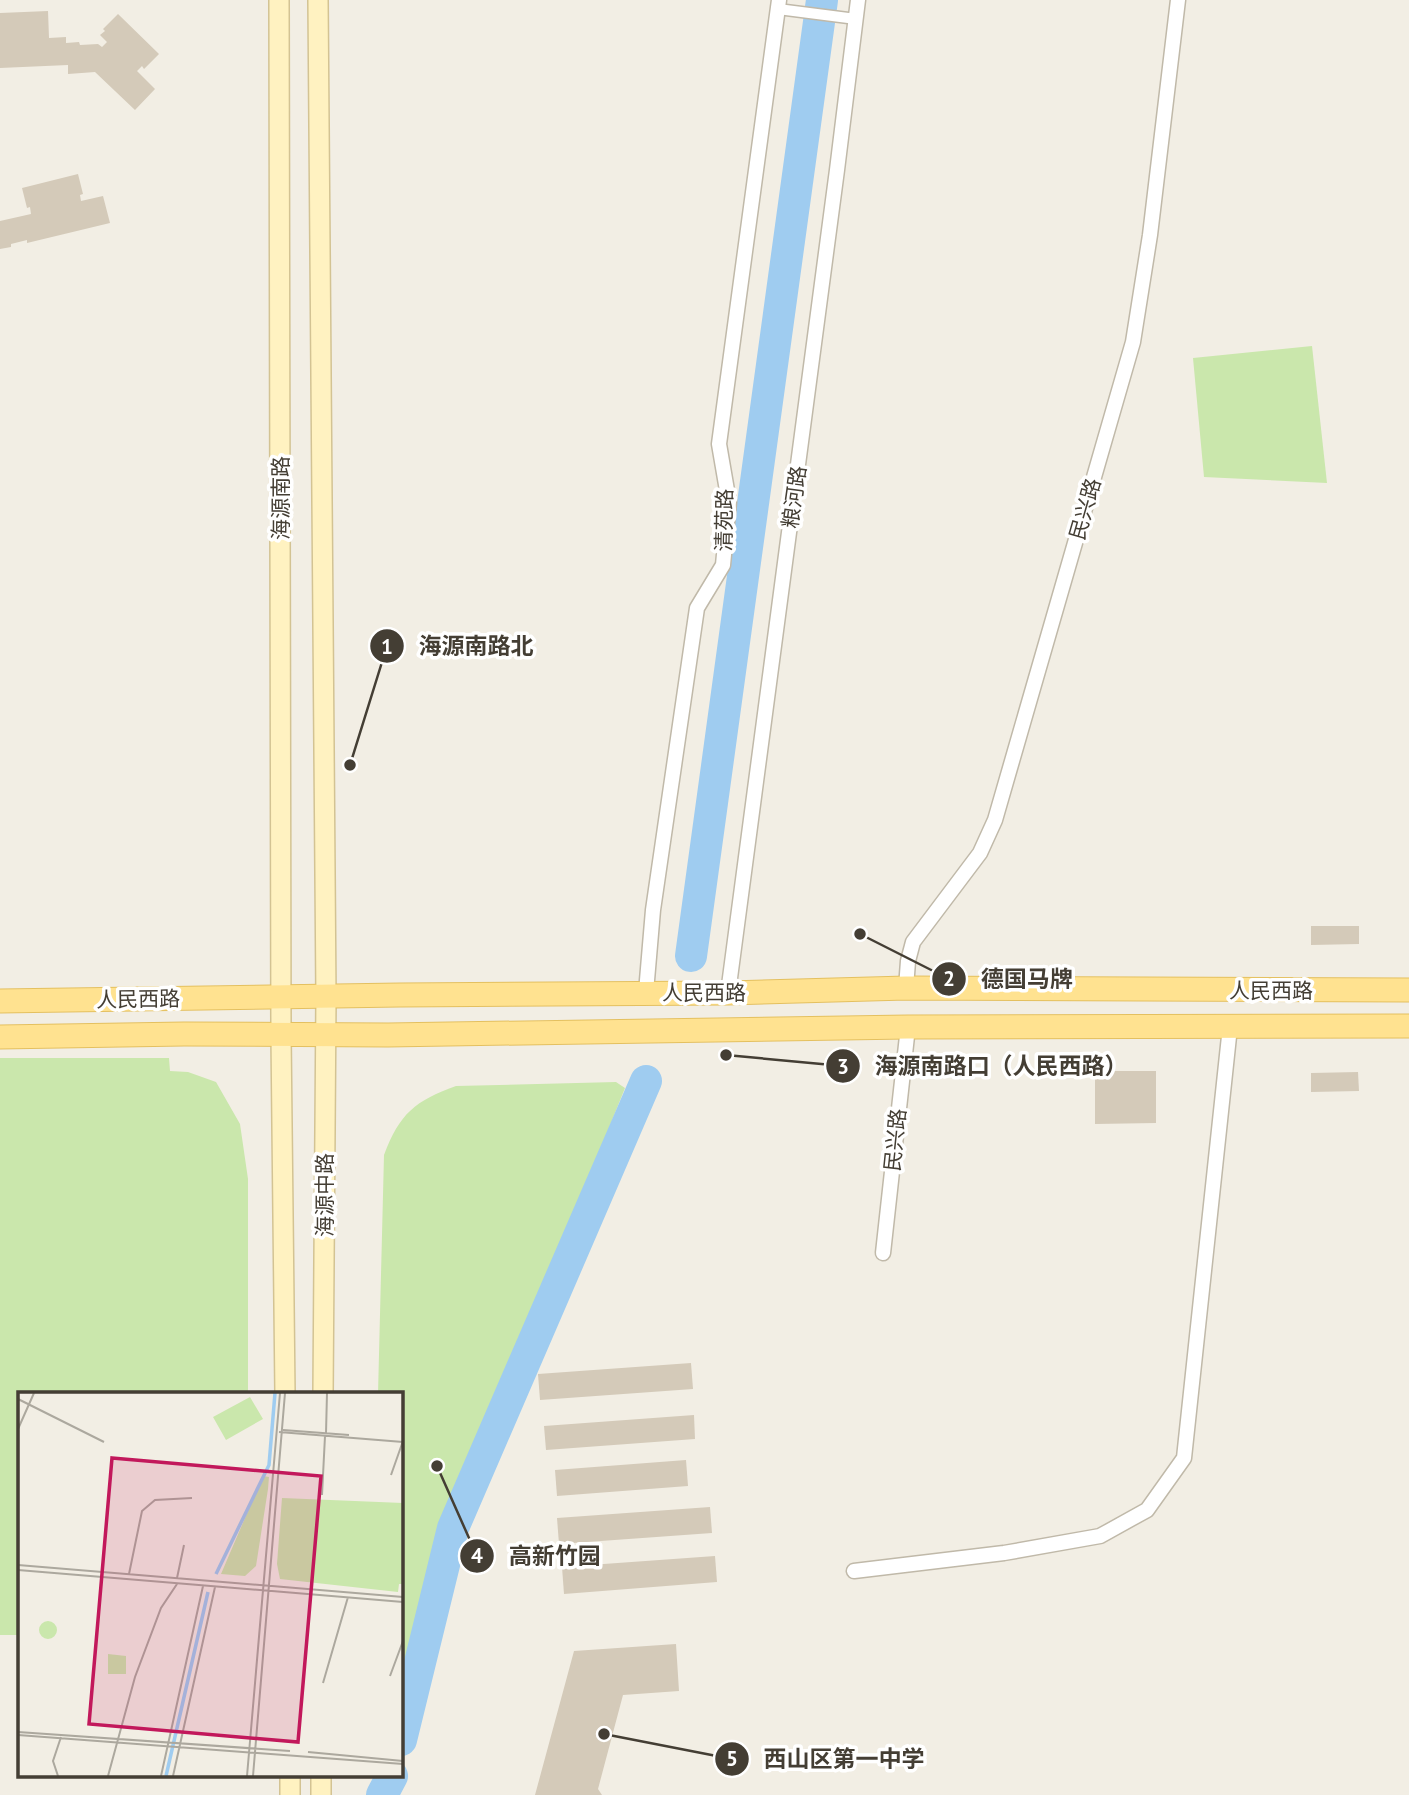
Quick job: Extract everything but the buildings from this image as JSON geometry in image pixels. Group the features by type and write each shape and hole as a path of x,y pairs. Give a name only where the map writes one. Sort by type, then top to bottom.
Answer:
{"main road":[{"name":"海源南路","path":"279,0 281,997"},
{"name":"海源南路","path":"318,0 326,997"},
{"name":"人民西路","path":"0,1001 728,993 906,988 1409,990"},
{"name":"海源中路","path":"281,997 285,1392"},
{"name":"海源中路","path":"323,1392 326,997"},
{"name":"人民西路","path":"0,1037 908,1027 1409,1026"}],"street":[{"name":"粮河路","path":"728,993 858,0"},
{"name":"民兴路","path":"906,988 913,942 980,853 995,820 1133,342 1150,234 1178,0"},
{"path":"778,5 856,19"},
{"name":"清苑路","path":"646,992 653,910 697,608 723,565 729,502 719,444 778,5"},
{"name":"民兴路","path":"883,1253 908,1027"},
{"path":"854,1572 1004,1553 1100,1536 1147,1510 1184,1458 1230,1027"}],"green space":[{"path":"1312,346 1327,483 1204,477 1193,358"},
{"path":"0,1058 169,1058 170,1071 188,1072 216,1082 240,1124 248,1179 248,1392 18,1392 18,1635 0,1635"},
{"path":"616,1082 625,1088 445,1537 402,1709 402,1392 378,1392 384,1155 396,1129 411,1110 430,1097 456,1086"}],"waterway":[{"path":"691,956 822,0"},
{"path":"402,1736 453,1528 646,1081"},
{"path":"382,1795 391,1778"}],"place":[{"name":"海源南路北","path":"350,765"},
{"name":"德国马牌","path":"860,934"},
{"name":"海源南路口（人民西路）","path":"726,1055"},
{"name":"高新竹园","path":"437,1466"},
{"name":"西山区第一中学","path":"604,1734"}]}
